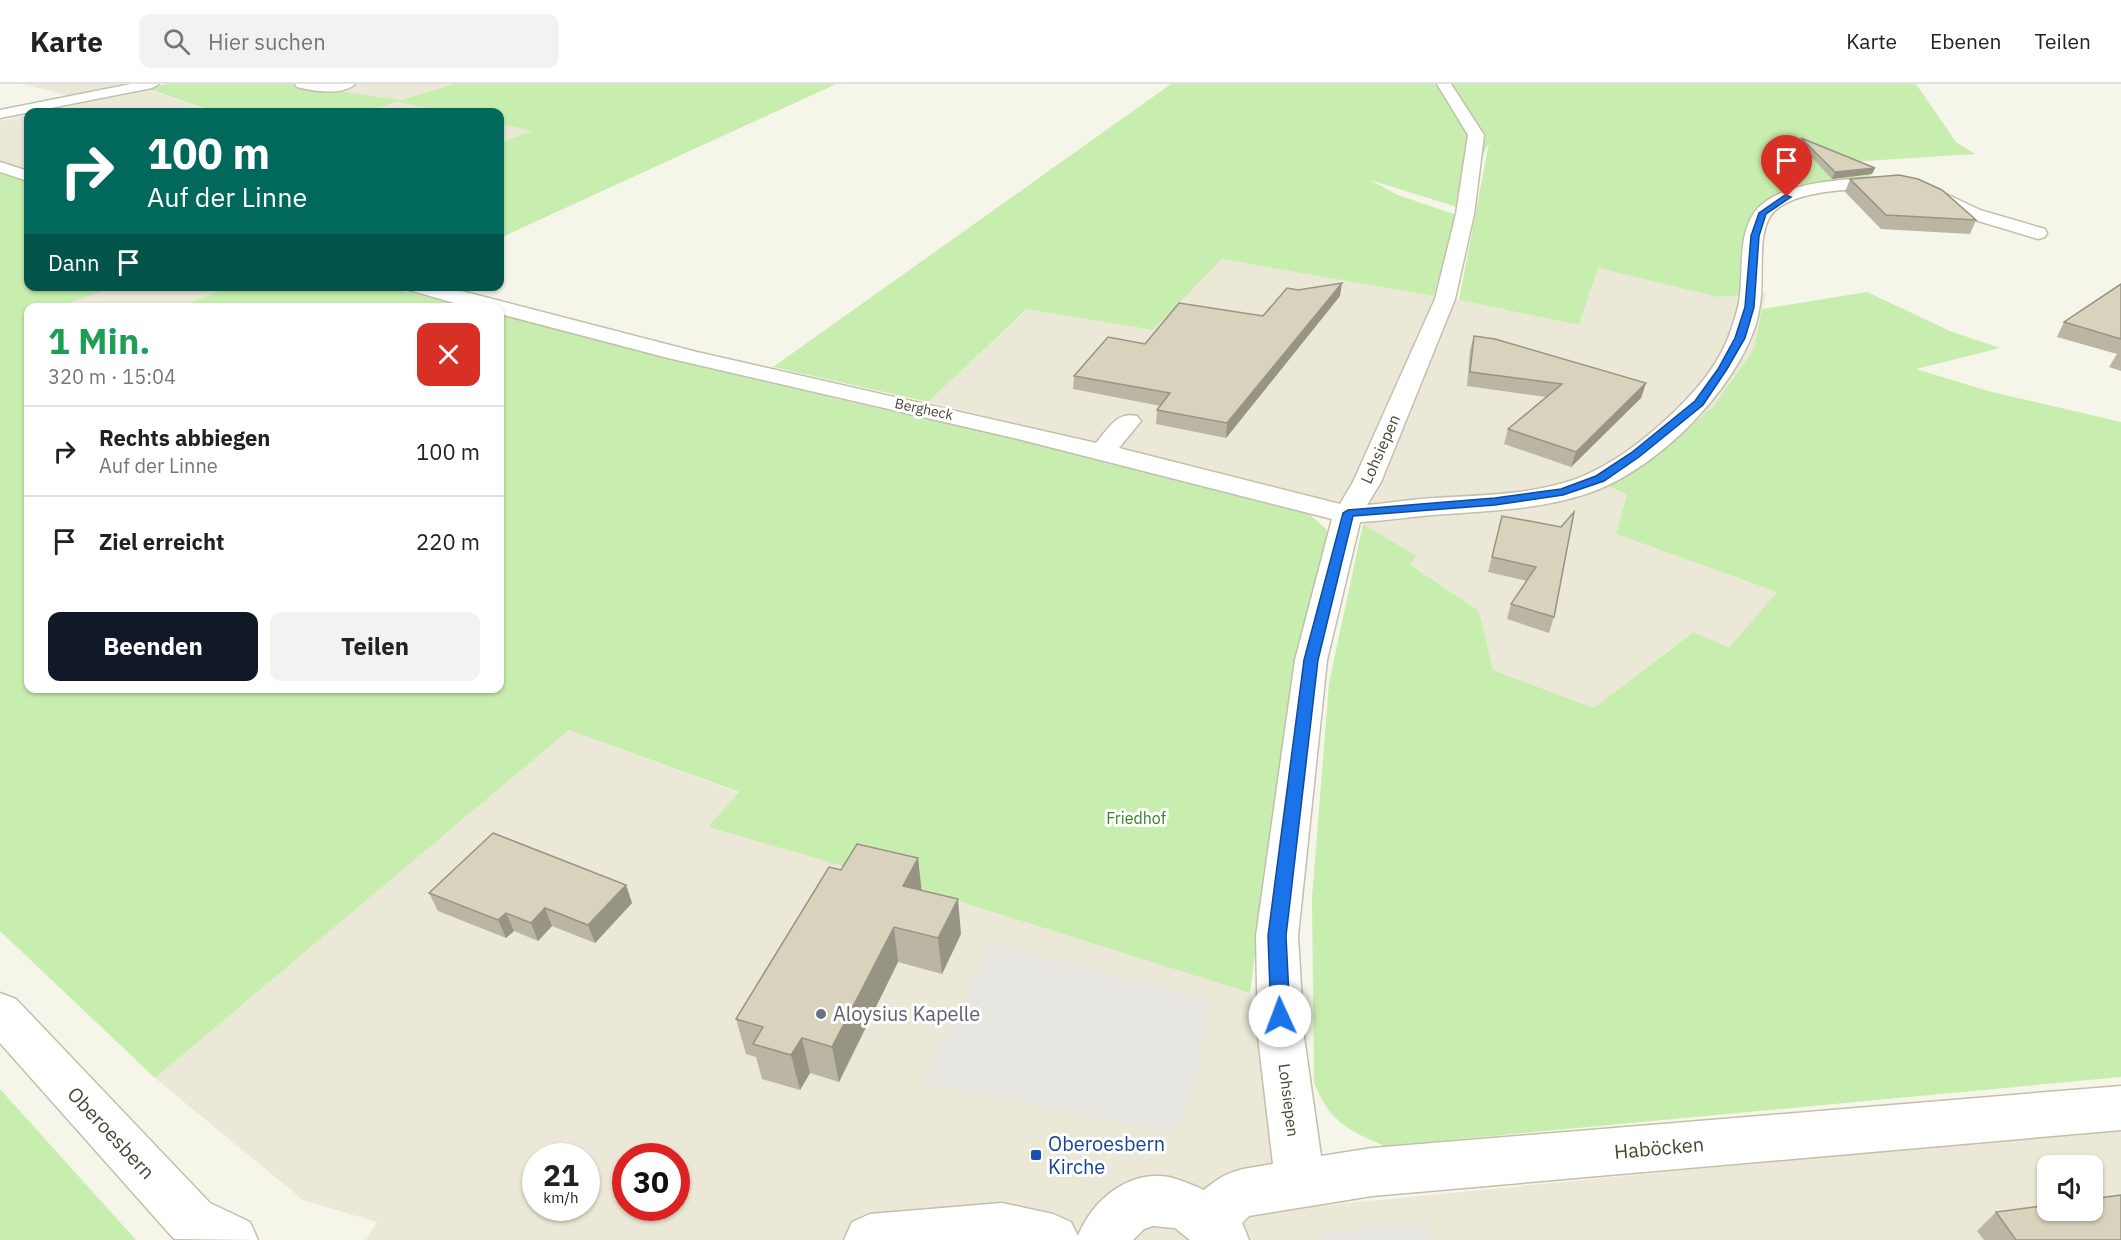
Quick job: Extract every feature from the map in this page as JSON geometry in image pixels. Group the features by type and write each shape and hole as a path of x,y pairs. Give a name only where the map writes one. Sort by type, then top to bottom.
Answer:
{"street":[{"path":"30,108 152,84"},
{"path":"302,84 323,87 348,84"},
{"name":"Lohsiepen","path":"1300,1183 1281,1036 1277,936 1311,660 1348,513 1367,482 1445,299 1465,214 1476,135 1444,84"},
{"path":"0,114 24,109"},
{"path":"0,165 24,158"},
{"path":"0,165 24,174"},
{"name":"Bergheck","path":"504,309 724,365 954,415 1348,513 1495,501 1563,492 1600,478 1657,438 1699,403 1723,369 1740,338 1749,307 1755,236 1763,213 1787,197 1840,186 1903,181 1930,190 1974,214 2038,233"},
{"name":"Bergheck","path":"435,291 480,303"},
{"path":"1102,452 1128,421"},
{"name":"Oberoesbern","path":"0,1012 192,1221 232,1240"},
{"name":"Haböcken","path":"1215,1230 1237,1194 1371,1172 2121,1108"},
{"path":"1102,1240 1110,1227 1125,1212 1137,1206 1158,1201 1193,1209 1215,1230"},
{"path":"870,1240 923,1233 1002,1229 1053,1240"}],"shaded area":[{"path":"23,84 132,84 71,96"},
{"path":"290,84 454,84 401,100"},
{"path":"150,90 202,108 61,108"},
{"path":"397,102 427,108 377,108"},
{"path":"24,116 24,171 0,162 0,121"},
{"path":"504,125 533,131 504,142"},
{"path":"1222,259 1459,300 1579,325 1598,268 1718,297 1766,293 1754,349 1713,407 1645,462 1627,493 1616,534 1777,592 1729,649 1692,632 1594,708 1493,670 1479,611 1410,563 1415,556 1363,524 1281,489 928,402 1028,309 1153,330"},
{"path":"102,291 220,291 188,303 67,303"},
{"path":"569,730 739,793 708,827 901,883 1250,993 1285,1209 2121,1128 2121,1240 366,1240 377,1222 303,1200 155,1078"},
{"path":"990,943 1209,999 1196,1088 1174,1135 1017,1101 922,1084 959,1013"},
{"path":"1429,1223 1428,1240 1319,1240 1321,1233"}],"green space":[{"path":"168,84 290,84 401,100 454,84 836,84 504,236 504,142 532,131 504,125 504,108 427,108 397,102 377,108 203,108 146,88"},
{"path":"1171,84 1916,84 1956,142 1975,154 1849,162 1869,172 1870,176 1790,189 1775,195 1751,214 1742,295 1718,297 1598,268 1579,325 1459,300 1489,143 1457,207 1370,180 1398,195 1454,214 1454,224 1434,296 1222,259 1153,330 1027,309 928,402 773,367"},
{"name":"Friedhof","path":"0,171 24,180 24,291 103,291 69,303 24,303 24,693 504,693 504,316 842,400 1035,443 1305,510 1326,529 1328,539 1286,719 1250,993 901,883 708,827 739,792 569,730 155,1078 0,931"},
{"path":"219,291 403,291 454,303 189,303"},
{"path":"1867,292 1950,331 2000,348 1916,369 1988,391 2121,422 2121,1077 1385,1146 1350,1129 1341,1123 1326,1106 1314,1082 1312,898 1329,683 1363,524 1416,556 1410,564 1479,611 1493,670 1594,708 1693,632 1729,648 1777,592 1616,534 1627,494 1608,486 1646,462 1713,407 1754,349 1762,309"},
{"path":"0,1089 136,1240 0,1240"}],"building":[{"path":"1801,138 1875,168 1835,172"},
{"path":"1899,175 1918,179 1942,190 1976,220 1886,215 1850,179"},
{"path":"1342,283 1227,423 1157,410 1170,393 1074,376 1108,337 1145,344 1179,303 1263,316 1287,288 1298,290"},
{"path":"2121,284 2121,339 2064,322"},
{"path":"1474,336 1495,339 1646,383 1576,452 1508,429 1562,384 1470,372"},
{"path":"1574,512 1554,617 1511,604 1536,567 1492,557 1502,516 1561,527"},
{"path":"493,833 626,885 588,925 545,908 531,923 506,913 498,920 429,893"},
{"name":"Aloysius Kapelle","path":"857,844 918,858 903,886 958,899 938,938 894,927 832,1047 802,1038 791,1055 753,1044 763,1027 736,1019 829,867 841,870"},
{"path":"2121,1195 2121,1240 2016,1240 1996,1212 2037,1206 2037,1221 2103,1221 2103,1197"}],"place":[{"name":"Aloysius Kapelle","path":"821,1014"},
{"name":"Oberoesbern Kirche","path":"1036,1155"}],"route":[{"path":"1280,1016 1277,936 1311,660 1348,513 1495,501 1563,492 1600,478 1635,455 1699,403 1723,369 1740,338 1749,307 1755,236 1763,213 1787,197"}]}
